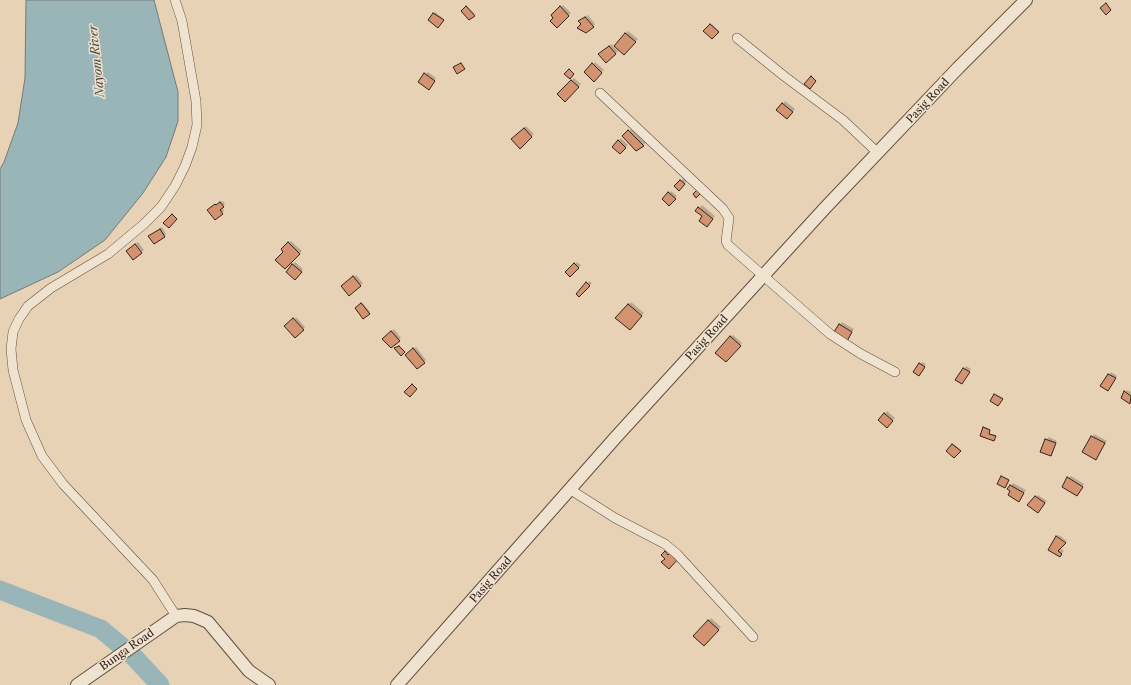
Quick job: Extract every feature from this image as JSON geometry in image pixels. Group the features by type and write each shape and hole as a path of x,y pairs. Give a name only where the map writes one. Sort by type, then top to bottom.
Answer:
{"street":[{"path":"175,0 182,21 196,101 197,125 185,166 175,186 161,207 144,224 108,254 51,288 28,306 19,319 13,332 11,349 13,370 26,420 42,456 63,484 153,580 176,616 194,616 208,622 249,671 269,685"},
{"name":"Pasig Road","path":"397,685 571,490 616,437 878,153 1026,0"},
{"path":"738,38 784,76 843,120 878,153"},
{"path":"600,92 723,209 729,218 726,241 728,245 830,334 861,354 895,372"},
{"path":"571,490 615,518 665,544 677,554 753,637"},
{"name":"Bunga Road","path":"77,685 176,616"}],"water":[{"name":"Nayom River","path":"26,0 154,0 178,92 178,121 166,157 143,193 105,240 58,272 0,299 0,169 18,123 25,78"}],"building":[{"path":"1106,3 1111,10 1106,15 1100,8"},
{"path":"466,6 475,16 469,20 461,11"},
{"path":"560,6 569,16 557,28 550,21 553,18 551,15"},
{"path":"433,13 444,20 438,28 428,20"},
{"path":"585,17 594,27 586,33 577,28 581,24 578,21"},
{"path":"710,24 719,32 712,39 703,31"},
{"path":"625,33 636,42 624,55 614,46"},
{"path":"609,46 616,54 606,63 598,54"},
{"path":"461,63 465,69 457,74 453,67"},
{"path":"592,63 602,73 594,82 584,72"},
{"path":"569,69 574,74 570,79 564,74"},
{"path":"424,73 435,81 429,90 418,82"},
{"path":"811,76 816,81 810,89 804,84"},
{"path":"571,80 579,87 565,102 557,94"},
{"path":"782,103 793,112 787,119 776,110"},
{"path":"524,128 532,137 520,149 511,139"},
{"path":"628,130 644,146 636,151 622,136"},
{"path":"618,140 626,148 620,154 612,147"},
{"path":"680,180 685,184 679,191 674,186"},
{"path":"697,190 701,193 696,198 693,194"},
{"path":"668,192 676,199 669,206 662,199"},
{"path":"220,202 224,207 220,210 223,214 215,220 207,210"},
{"path":"698,207 713,219 707,227 699,221 702,216 695,211"},
{"path":"172,214 177,219 169,228 163,223"},
{"path":"160,229 165,237 154,244 148,236"},
{"path":"288,242 300,254 285,269 275,260 283,252 281,249"},
{"path":"135,244 142,253 133,260 126,251"},
{"path":"574,263 579,268 570,277 565,272"},
{"path":"292,264 302,272 295,280 286,272"},
{"path":"353,276 361,286 349,296 341,286"},
{"path":"586,282 590,286 579,297 576,294"},
{"path":"361,303 370,314 363,319 355,308"},
{"path":"628,304 642,316 630,330 615,318"},
{"path":"293,318 304,330 295,338 284,326"},
{"path":"839,324 852,332 846,343 832,335"},
{"path":"391,331 400,341 391,348 382,339"},
{"path":"730,336 741,346 726,362 715,353"},
{"path":"399,346 405,352 401,356 394,348"},
{"path":"413,348 425,363 417,369 405,355"},
{"path":"919,363 925,367 919,376 913,372"},
{"path":"963,368 970,372 962,384 955,380"},
{"path":"1108,374 1116,378 1108,391 1100,386"},
{"path":"412,384 417,389 410,397 404,392"},
{"path":"1124,391 1131,396 1130,404 1121,398"},
{"path":"994,394 1003,399 998,406 990,401"},
{"path":"884,413 893,421 887,428 878,420"},
{"path":"983,427 990,430 989,434 996,436 994,441 980,436"},
{"path":"1091,436 1105,443 1096,460 1082,452"},
{"path":"1045,439 1056,443 1051,456 1040,452"},
{"path":"952,444 961,451 954,458 946,451"},
{"path":"1001,476 1009,480 1005,488 997,484"},
{"path":"1067,477 1083,487 1077,496 1062,487"},
{"path":"1010,485 1024,493 1019,502 1008,495 1010,491 1007,489"},
{"path":"1035,496 1045,503 1038,513 1027,505"},
{"path":"1056,536 1066,543 1058,551 1062,554 1060,557 1048,550"},
{"path":"665,551 668,555 672,551 679,558 669,569 661,562 665,559 661,555"},
{"path":"708,620 719,630 704,646 693,636"}],"waterway":[{"path":"0,590 101,629 134,657 160,685"}]}
